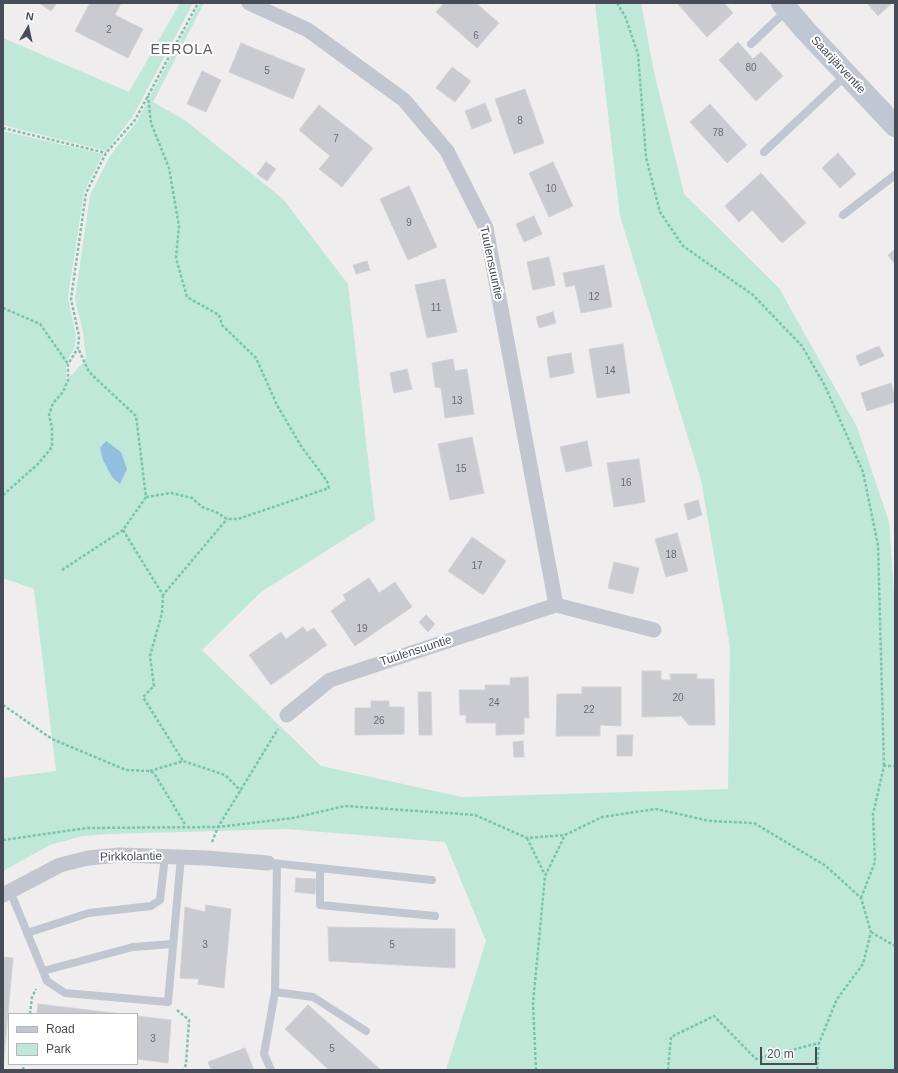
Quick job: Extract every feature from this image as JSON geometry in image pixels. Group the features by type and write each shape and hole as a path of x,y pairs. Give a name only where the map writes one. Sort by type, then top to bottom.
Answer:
{"main road":[{"name":"Saarijärventie","path":"784,6 895,126"}],"street":[{"name":"Tuulensuuntie","path":"249,3 308,30 404,100 447,151 486,228 556,605 330,680 287,715"},
{"path":"556,605 654,630"},
{"name":"Pirkkolantie","path":"6,893 60,865 88,858 120,855 165,856 272,863"}],"lane":[{"path":"751,44 784,6"},
{"path":"764,152 847,74"},
{"path":"843,215 895,175"},
{"path":"27,933 89,913 152,906 160,900 165,856"},
{"path":"6,893 27,933 47,981 65,993 168,1002 181,857"},
{"path":"271,1070 264,1054 275,992 272,863 432,880"},
{"path":"320,868 320,905 435,916"},
{"path":"43,971 133,947 173,944"},
{"path":"275,992 313,997 366,1031"}],"path":[{"path":"3,495 38,464 52,447 52,428 49,415 52,403 63,392 68,380 68,364 78,348 79,336 71,299 86,193 106,153 135,120 198,3"},
{"path":"617,3 625,16 638,54 646,157 660,212 683,246 752,295 802,346 825,386 863,472 878,545 884,766 874,814 875,862 861,898"},
{"path":"146,497 171,493 192,498 202,507 218,512 227,519 238,519 329,488 327,481 301,446 277,405 256,358 222,325 219,315 187,296 176,258 179,226 169,168 151,123 148,96"},
{"path":"3,128 106,153"},
{"path":"3,308 40,324 68,364"},
{"path":"62,570 123,530 146,497 136,416 89,372 78,348"},
{"path":"163,595 227,519"},
{"path":"123,530 163,595 162,613 150,656 154,686 143,697 183,761"},
{"path":"3,705 52,739 126,770 149,771 183,761 225,775 241,791"},
{"path":"218,827 287,715"},
{"path":"884,766 895,766"},
{"path":"149,771 154,773 186,826"},
{"path":"3,840 87,828 186,826 218,827 293,818 345,806 476,815 528,838 565,835 602,817 656,809 710,821 754,823 826,866 861,898 871,932 863,964 837,998 819,1043 817,1070"},
{"path":"536,1070 533,1003 545,876 565,835"},
{"path":"528,838 545,876"},
{"path":"871,932 895,946"},
{"path":"30,1013 32,997 43,971"},
{"path":"168,1002 189,1020 186,1064 184,1070"},
{"path":"668,1070 671,1037 714,1016 756,1059 819,1043"}],"green space":[{"path":"180,3 193,3 133,116 106,151 3,125 3,38 129,92"},
{"path":"200,3 204,3 153,102 186,121 283,199 348,284 375,520 261,592 202,650 321,766 462,797 728,789 730,647 701,480 620,216 595,3 641,3 654,72 684,194 779,288 857,427 889,522 895,607 895,1070 446,1070 486,941 445,842 286,829 111,834 82,836 50,845 3,871 3,778 56,771 34,589 3,578 3,131 103,154 84,192 68,297 76,336 75,347 66,362 66,381 86,359 83,332 75,299 90,195 110,156 137,121"}],"water":[{"path":"106,441 121,452 127,469 120,484 112,477 103,460 100,448"}],"building":[{"path":"39,3 57,3 51,11"},
{"path":"90,3 121,3 115,15 143,29 128,58 75,31"},
{"path":"444,3 476,3 499,23 477,48 436,12"},
{"path":"677,3 724,3 733,13 707,37"},
{"path":"867,3 892,3 878,16"},
{"path":"738,42 753,59 761,52 783,76 756,101 719,60"},
{"path":"241,43 305,69 293,99 229,72"},
{"path":"452,67 471,81 455,102 436,88"},
{"path":"202,71 221,80 206,112 187,104"},
{"path":"525,89 544,143 514,154 495,99"},
{"path":"485,103 492,121 472,129 465,111"},
{"path":"710,104 747,145 727,163 690,122"},
{"path":"319,105 373,148 342,187 319,169 330,156 299,130"},
{"path":"838,153 856,174 840,188 822,168"},
{"path":"266,162 276,169 267,181 257,174"},
{"path":"553,162 573,206 549,217 529,173"},
{"path":"761,173 806,223 782,243 752,210 739,222 725,206"},
{"path":"409,186 437,247 408,260 380,199"},
{"path":"534,216 542,234 524,242 516,224"},
{"path":"895,249 895,264 888,255"},
{"path":"549,257 555,285 533,290 527,262"},
{"path":"367,261 370,270 356,274 353,265"},
{"path":"604,265 612,307 581,313 575,285 566,287 563,273"},
{"path":"445,279 457,332 427,338 415,285"},
{"path":"553,312 556,323 539,328 536,317"},
{"path":"623,344 630,393 597,398 589,349"},
{"path":"879,346 884,356 860,366 856,356"},
{"path":"571,353 574,373 550,378 547,357"},
{"path":"453,359 455,371 467,369 474,414 445,418 441,388 435,387 432,363"},
{"path":"407,369 412,389 394,393 390,373"},
{"path":"891,383 895,396 895,402 867,411 861,393"},
{"path":"472,437 484,493 450,500 438,444"},
{"path":"587,441 592,466 566,472 560,447"},
{"path":"639,459 645,502 614,507 607,463"},
{"path":"698,500 702,515 688,520 684,504"},
{"path":"677,533 688,571 666,577 655,539"},
{"path":"472,537 506,561 483,595 448,571"},
{"path":"614,562 639,568 633,594 608,588"},
{"path":"369,578 379,593 395,582 412,607 355,646 331,611 346,600 343,595"},
{"path":"426,615 435,624 428,632 419,622"},
{"path":"303,627 307,632 314,628 327,645 271,685 249,655 281,632 286,639"},
{"path":"642,671 661,671 661,680 671,680 670,674 697,674 697,679 714,679 715,725 689,725 681,716 642,717"},
{"path":"528,677 529,718 524,718 524,734 496,735 496,723 466,723 466,715 460,715 459,690 485,690 485,685 510,685 510,678"},
{"path":"582,687 621,687 621,726 600,725 600,736 556,736 557,694 582,694"},
{"path":"418,692 431,692 432,735 419,735"},
{"path":"371,701 389,701 389,707 404,707 404,734 355,735 355,708 371,708"},
{"path":"617,735 633,735 632,756 617,756"},
{"path":"523,741 524,757 514,757 513,742"},
{"path":"296,878 316,879 315,894 295,892"},
{"path":"206,905 231,909 224,988 198,984 199,979 180,978 185,907 205,912"},
{"path":"328,927 455,929 455,968 329,961"},
{"path":"3,957 13,958 3,1068"},
{"path":"38,1004 114,1013 37,1013"},
{"path":"308,1005 381,1070 329,1070 285,1029"},
{"path":"138,1016 171,1020 168,1063 138,1059"},
{"path":"245,1048 254,1070 211,1070 208,1062"}],"district":[{"name":"EEROLA","path":"182,50"}]}
